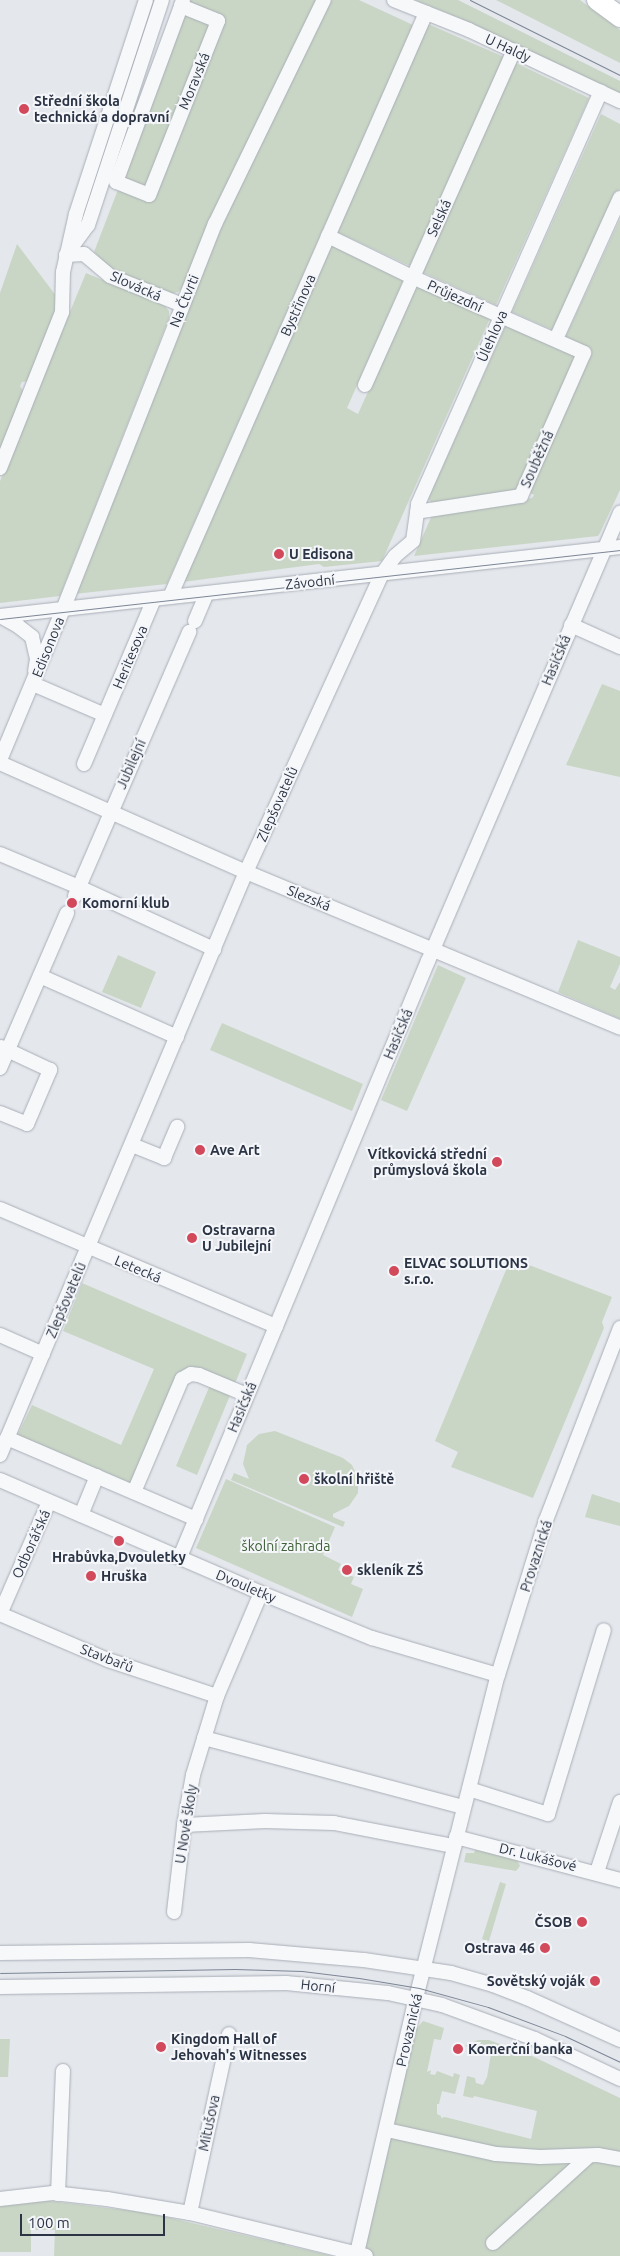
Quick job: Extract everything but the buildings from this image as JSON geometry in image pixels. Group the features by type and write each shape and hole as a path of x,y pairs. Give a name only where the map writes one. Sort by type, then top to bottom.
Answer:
{"highway":[{"path":"597,0 620,17"}],"street":[{"path":"0,468 62,312 66,255 76,214 146,0"},
{"path":"66,255 88,225 162,0"},
{"name":"Na Čtvrti","path":"63,609 215,224 324,0"},
{"name":"U Haldy","path":"394,0 514,51 620,101"},
{"name":"Moravská","path":"182,3 218,20 149,195 116,182 182,3"},
{"name":"Bystřinova","path":"170,598 426,13"},
{"name":"Selská","path":"365,385 514,51"},
{"name":"Úlehlova","path":"382,574 395,556 413,541 418,504 601,92"},
{"path":"556,339 620,198"},
{"name":"Průjezdní","path":"328,236 412,277 584,353"},
{"name":"Slovácká","path":"66,255 84,254 110,276 182,305"},
{"name":"Souběžná","path":"417,512 521,496 584,353"},
{"name":"Hasičská","path":"180,1557 570,625 620,512"},
{"name":"Závodní","path":"0,616 620,547"},
{"name":"Zlepšovatelů","path":"0,1455 89,1248 246,872 382,574"},
{"name":"Jubilejní","path":"77,892 110,812 207,593"},
{"name":"Heritesova","path":"84,764 154,599"},
{"name":"Edisonova","path":"0,762 63,609"},
{"name":"Edisonova","path":"0,616 18,626 32,637 37,659 33,684"},
{"path":"570,625 620,647"},
{"path":"33,684 105,715"},
{"name":"Slezská","path":"0,762 246,872 434,948 620,1028"},
{"path":"0,854 77,892 214,950"},
{"path":"0,1068 4,1049 40,976 67,913"},
{"path":"40,976 177,1037"},
{"path":"0,1113 27,1124 50,1070 4,1049"},
{"path":"132,1145 164,1158 177,1127"},
{"name":"Letecká","path":"0,1209 276,1326"},
{"name":"Provaznická","path":"361,2254 416,1998 498,1675 546,1520 620,1328"},
{"path":"0,1335 43,1354"},
{"path":"134,1492 182,1379 191,1374 199,1375 248,1395"},
{"path":"7,1438 196,1519"},
{"path":"81,1515 97,1476"},
{"name":"Dvouletky","path":"0,1480 261,1593 372,1638 498,1675"},
{"name":"Odborářská","path":"0,1614 49,1502"},
{"name":"U Nové školy","path":"174,1912 184,1825 193,1775 217,1696 261,1593"},
{"name":"Stavbařů","path":"0,1614 108,1660 217,1696"},
{"path":"469,1789 548,1814 604,1630"},
{"path":"204,1738 464,1807"},
{"path":"597,1872 620,1802"},
{"name":"Dr. Lukášové","path":"184,1825 265,1821 334,1823 455,1842 597,1872 620,1880"},
{"path":"0,1953 249,1950 364,1960 455,1974 527,1998 620,2040"},
{"name":"Horní","path":"0,1987 286,1983 388,1993 442,2005 535,2039 620,2079"},
{"name":"Mitušova","path":"190,2213 229,2034"},
{"path":"58,2194 63,2071"},
{"path":"387,2130 496,2154 598,2155 620,2159"},
{"path":"551,2156 562,2181"},
{"path":"492,2243 589,2156"},
{"path":"0,2199 58,2194 107,2199 190,2213 361,2254"}],"green space":[{"path":"188,0 318,0 229,179 182,288 178,292 171,294 112,270 94,252 119,187 150,199 223,16 187,3"},
{"path":"331,0 359,0 413,25 167,584 74,594 222,225"},
{"path":"415,0 458,0 620,81 620,94 461,19"},
{"path":"496,0 580,0 620,30 620,63"},
{"path":"187,14 210,24 148,187 123,181 183,16"},
{"path":"428,24 504,57 410,266 337,232"},
{"path":"516,63 589,98 496,305 422,272"},
{"path":"601,114 620,124 620,188 555,331 512,312"},
{"path":"620,219 620,490 600,533 598,536 414,556 433,513 532,498 534,495 529,492 532,481 591,349 565,338"},
{"path":"17,244 60,301 28,381 22,382 20,386 24,392 0,452 0,293"},
{"path":"332,245 404,279 347,408 358,414 416,285 490,318 382,561 324,567 319,564 183,582"},
{"path":"86,273 165,306 169,311 169,318 60,596 0,603 0,481"},
{"path":"506,325 574,356 576,359 520,488 511,494 432,503 428,499"},
{"path":"602,684 620,691 620,777 566,765"},
{"path":"578,940 620,957 620,964 610,987 615,990 620,982 620,1019 558,992"},
{"path":"118,955 156,972 141,1008 102,992"},
{"path":"438,965 466,978 407,1111 381,1100"},
{"path":"222,1023 363,1084 352,1111 210,1050"},
{"path":"511,1258 612,1297 602,1322 604,1328 533,1498 451,1467 458,1452 435,1441"},
{"path":"82,1283 247,1354 234,1386 193,1370 132,1488 16,1438 32,1405 121,1445 154,1369 63,1331"},
{"path":"210,1385 231,1393 197,1475 176,1466"},
{"name":"školní hřiště","path":"275,1431 343,1458 352,1465 358,1478 358,1493 349,1506 333,1514 333,1517 345,1522 343,1527 231,1480 234,1473 249,1479 243,1464 247,1445 259,1434"},
{"name":"školní zahrada","path":"226,1479 335,1527 323,1555 341,1564 338,1570 354,1577 351,1584 363,1589 352,1617 196,1548"},
{"path":"592,1494 620,1503 620,1526 585,1517"},
{"path":"475,1850 516,1858 520,1866 516,1871 464,1862 466,1853 474,1853"},
{"path":"500,1882 506,1884 489,1941 482,1939"},
{"path":"423,2021 444,2028 441,2040 434,2039 427,2072 431,2070 430,2074 435,2075 437,2071 453,2077 454,2073 460,2075 455,2094 442,2091 439,2104 437,2104 437,2114 441,2118 445,2117 531,2139 537,2111 474,2096 473,2098 463,2096 467,2076 475,2078 476,2083 483,2085 487,2077 492,2048 474,2044 473,2048 465,2046 478,2040 489,2040 532,2056 620,2098 620,2256 360,2256 413,2027 417,2028"},
{"path":"0,2039 10,2039 8,2077 0,2077"},
{"path":"50,2201 149,2213 278,2243 279,2241 285,2243 285,2245 332,2256 54,2256 55,2230 31,2230 31,2252 0,2252 0,2203"}],"tram line":[{"path":"470,0 620,75"},
{"path":"0,619 620,550"},
{"path":"0,1973 235,1969 302,1971 359,1978 419,1988 488,2007 565,2036 620,2062"}],"place":[{"name":"Střední škola technická a dopravní","path":"24,109"},
{"name":"U Edisona","path":"279,554"},
{"name":"Komorní klub","path":"72,903"},
{"name":"Ave Art","path":"200,1150"},
{"name":"Vítkovická střední průmyslová škola","path":"497,1162"},
{"name":"Ostravarna U Jubilejní","path":"192,1238"},
{"name":"ELVAC SOLUTIONS s.r.o.","path":"394,1271"},
{"name":"školní hřiště","path":"304,1479"},
{"name":"Hrabůvka,Dvouletky","path":"119,1541"},
{"name":"skleník ZŠ","path":"347,1570"},
{"name":"Hruška","path":"91,1576"},
{"name":"ČSOB","path":"582,1922"},
{"name":"Ostrava 46","path":"545,1948"},
{"name":"Sovětský voják","path":"595,1981"},
{"name":"Kingdom Hall of Jehovah's Witnesses","path":"161,2047"},
{"name":"Komerční banka","path":"458,2049"}]}
